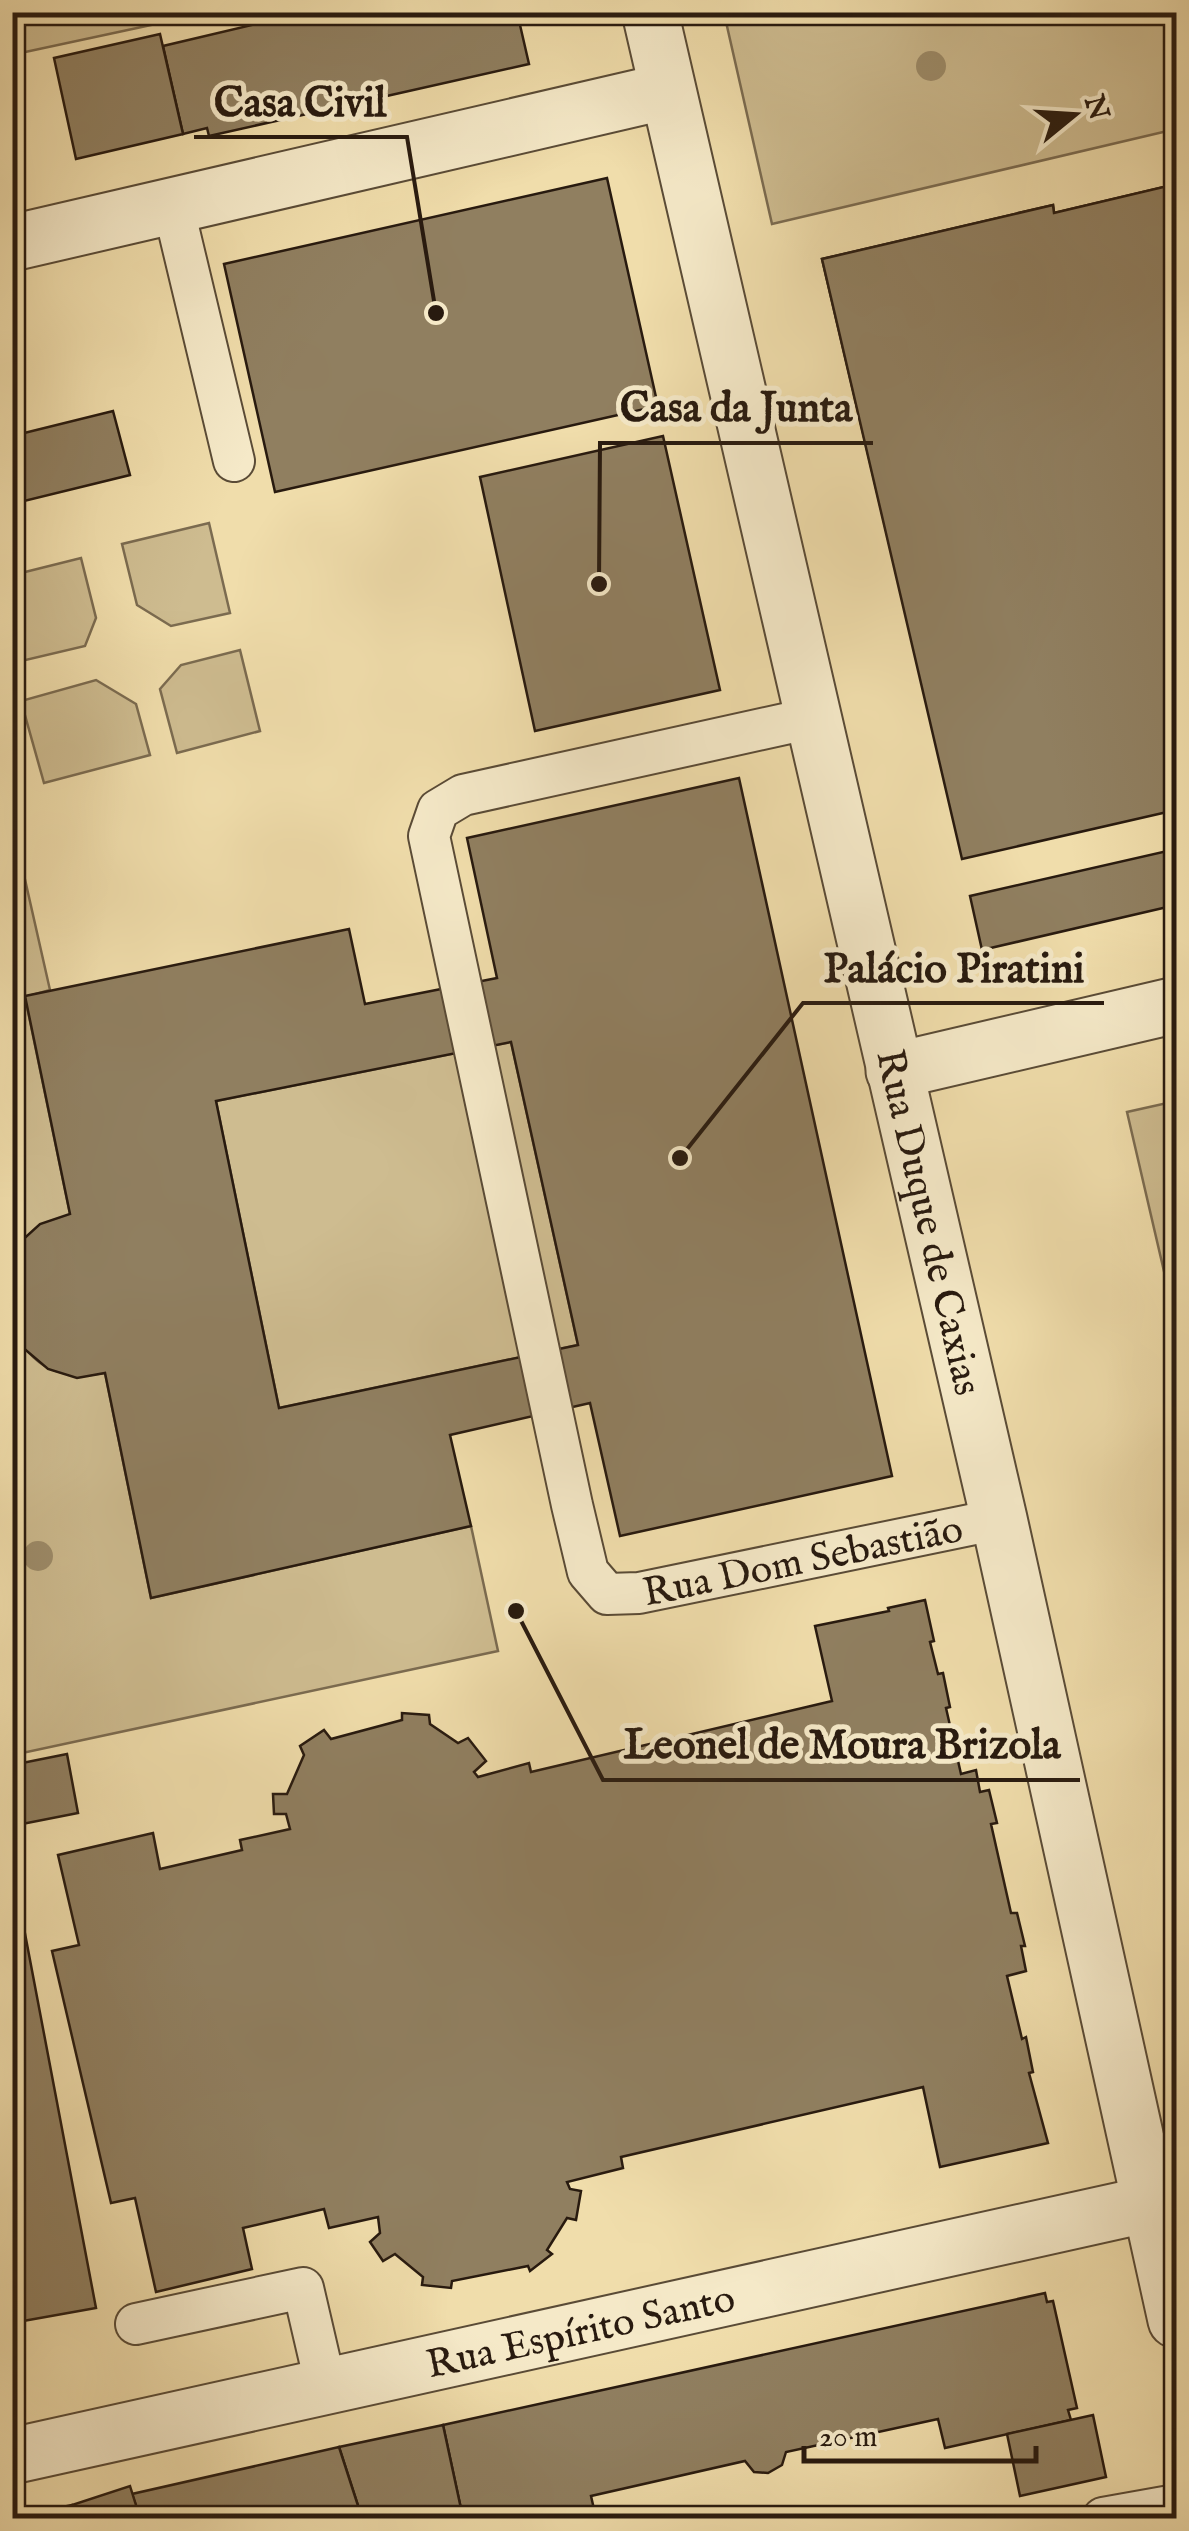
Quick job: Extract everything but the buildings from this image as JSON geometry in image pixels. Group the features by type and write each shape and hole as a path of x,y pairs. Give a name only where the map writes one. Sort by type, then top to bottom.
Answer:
{"street":[{"name":"Rua Duque de Caxias","path":"650,12 999,1519 1164,2201 1176,2320"},
{"path":"12,242 667,91"},
{"path":"894,1071 1176,1005"},
{"name":"Rua Espírito Santo","path":"12,2456 1164,2201"}],"lane":[{"path":"173,206 234,461"},
{"name":"Rua Dom Sebastião","path":"812,718 463,794 438,810 429,836 572,1505 588,1572 608,1594 638,1594 999,1519"},
{"path":"136,2324 303,2288 326,2386"},
{"path":"1103,2518 1176,2505"}],"shaded area":[{"path":"13,12 207,13 16,54"},
{"path":"724,13 1176,13 1176,129 772,224"},
{"path":"209,523 230,613 171,626 137,605 122,544"},
{"path":"81,558 96,618 85,646 13,663 13,575"},
{"path":"240,650 260,731 177,753 160,689 181,665"},
{"path":"96,680 136,704 150,755 44,783 21,701"},
{"path":"12,822 50,990 25,997 70,1214 12,1257"},
{"path":"511,1042 578,1345 279,1408 216,1101"},
{"path":"1176,1101 1176,1323 1127,1112"},
{"path":"12,1326 29,1352 49,1368 74,1375 105,1373 151,1598 471,1526 498,1651 13,1755"}],"place":[{"name":"Casa Civil","path":"436,313"},
{"name":"Casa da Junta","path":"599,584"},
{"name":"Palácio Piratini","path":"680,1158"},
{"name":"Leonel de Moura Brizola","path":"516,1611"}]}
